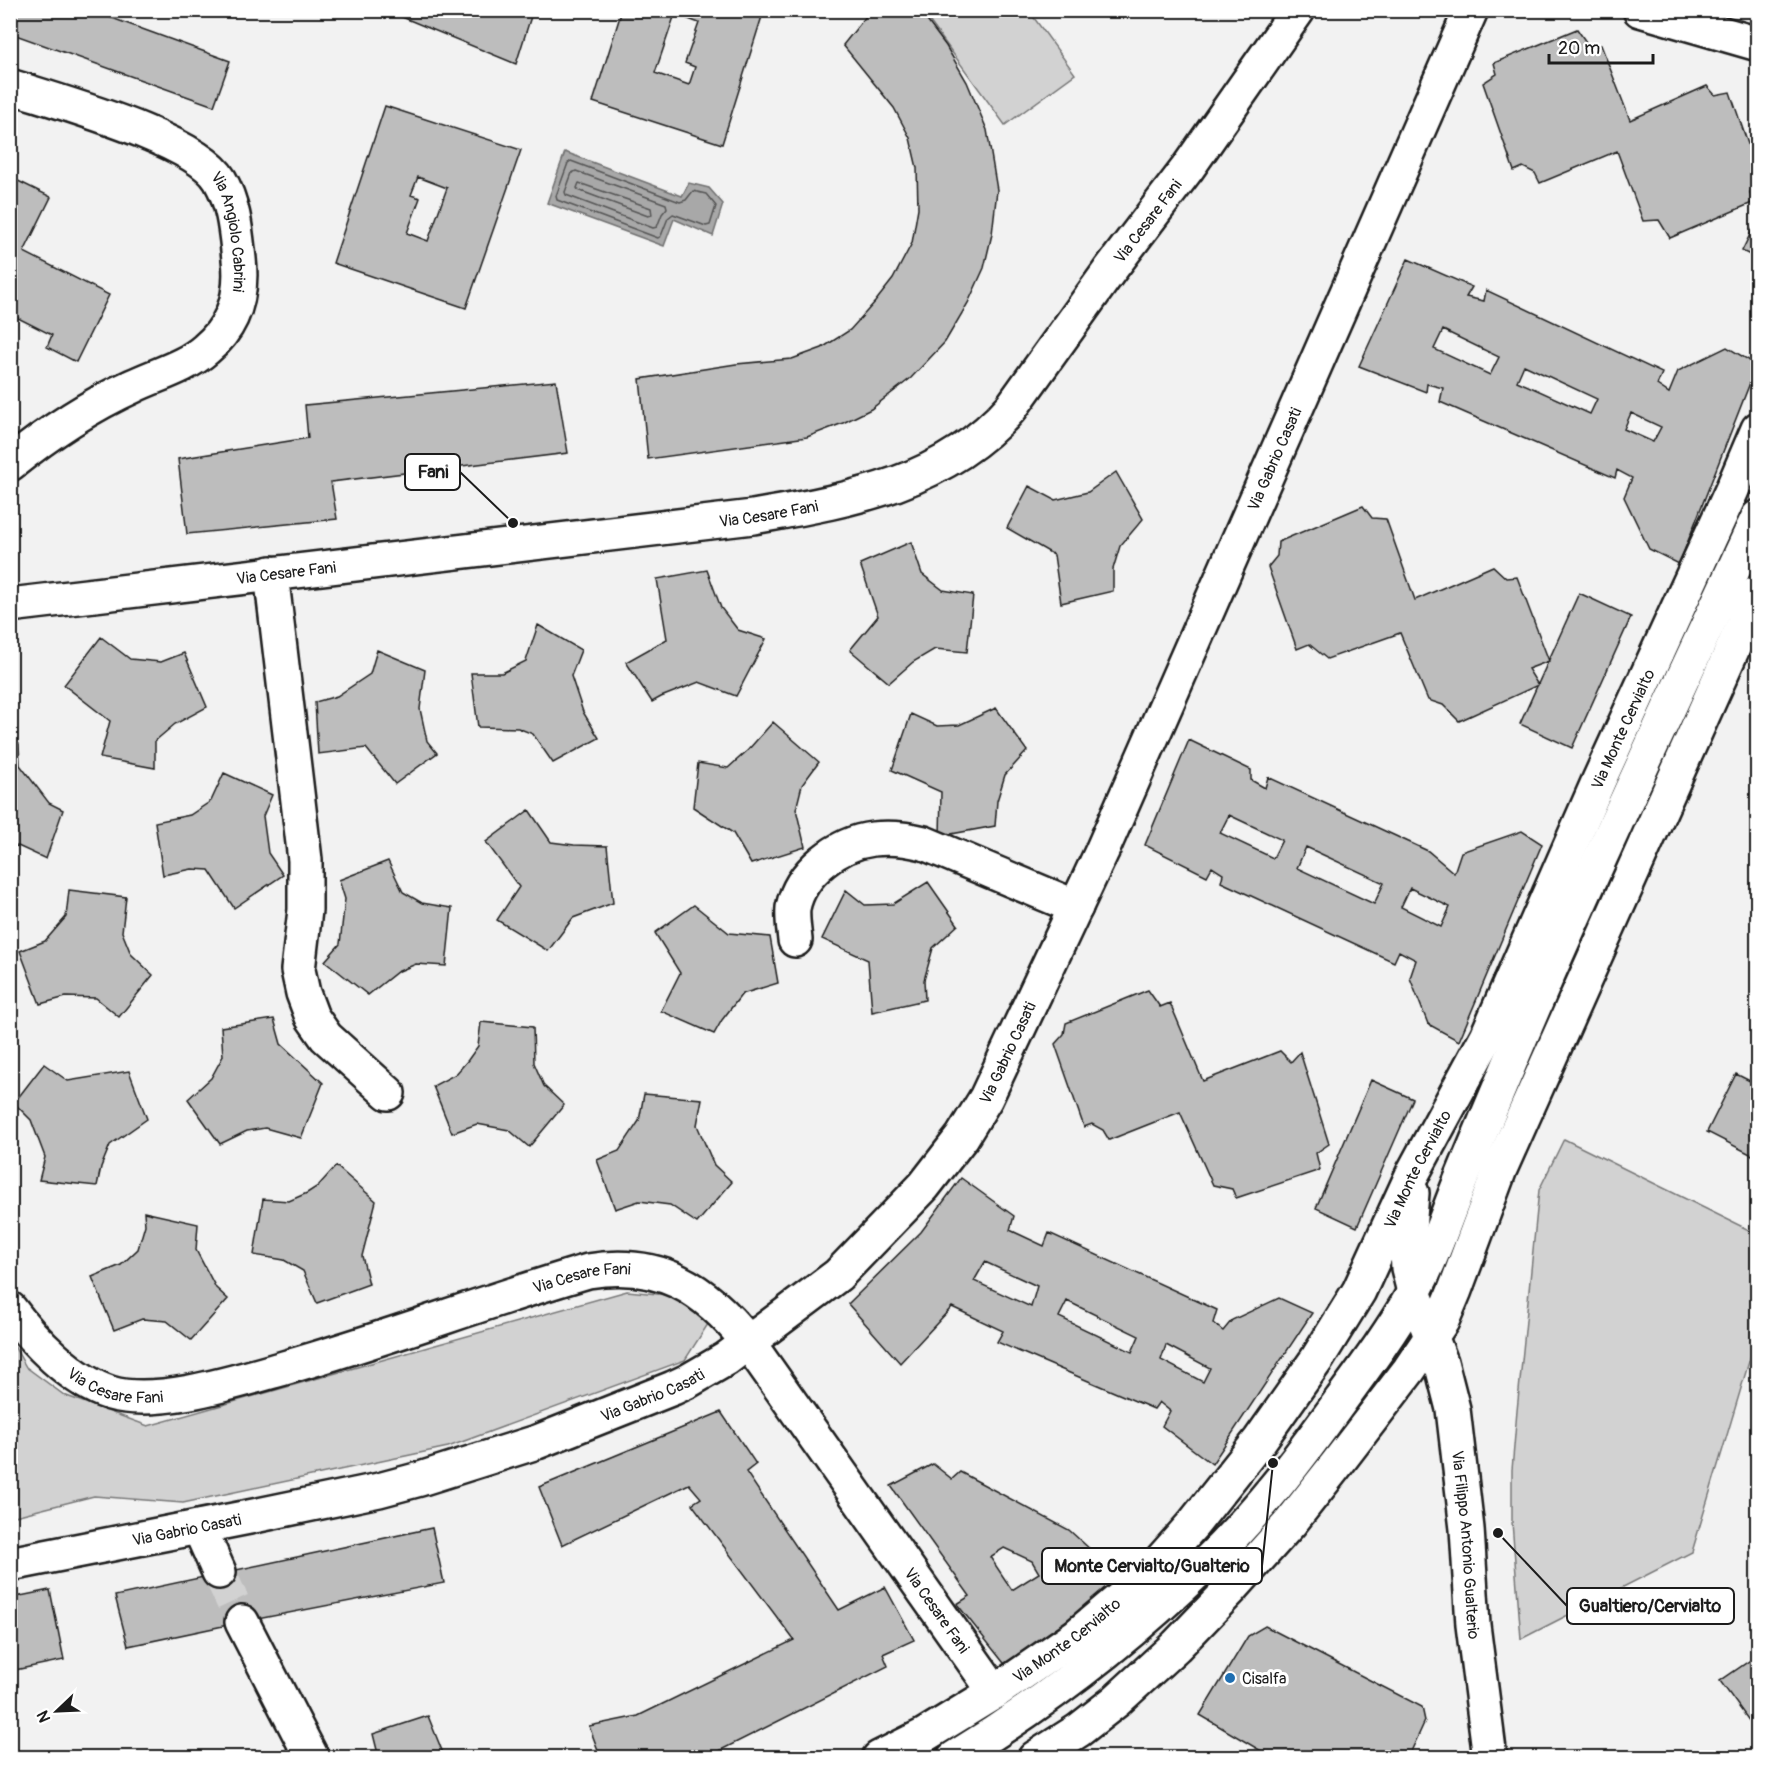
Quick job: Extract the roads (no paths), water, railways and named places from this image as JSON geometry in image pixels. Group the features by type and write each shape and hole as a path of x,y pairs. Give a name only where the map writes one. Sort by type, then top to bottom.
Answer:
{"street":[{"name":"Via Cesare Fani","path":"10,605 753,517 863,494 920,476 945,463 998,423 1187,169 1298,10"},
{"name":"Via Gabrio Casati","path":"10,1564 379,1490 526,1445 688,1381 726,1359 838,1275 924,1186 949,1156 992,1089 1076,907 1471,10"},
{"path":"1640,10 1758,44"},
{"name":"Via Angiolo Cabrini","path":"10,86 104,117 172,144 207,165 220,179 228,198 235,226 241,272 240,292 235,312 226,328 204,351 176,368 132,386 99,403 39,440 10,464"},
{"name":"Via Monte Cervialto","path":"879,1758 922,1736 995,1692 1076,1636 1146,1577 1200,1515 1260,1440 1346,1315 1414,1171 1487,1036 1599,780 1758,429"},
{"name":"Via Monte Cervialto","path":"954,1758 1029,1709 1099,1659 1166,1602 1208,1562 1298,1458 1369,1362 1414,1292 1427,1265 1544,985 1629,792 1758,517"},
{"path":"271,573 305,860 305,910 298,970 303,993 312,1017 326,1037 388,1093"},
{"path":"1035,1758 1079,1730 1116,1701 1176,1646 1231,1589 1285,1529 1329,1474 1398,1385 1442,1321 1505,1158 1758,592"},
{"path":"795,940 794,906 798,892 813,871 840,850 873,839 908,839 924,843 1076,907"},
{"name":"Via Filippo Antonio Gualterio","path":"1414,1171 1407,1253 1408,1268 1414,1292 1432,1335 1453,1409 1466,1518 1476,1659 1490,1758"},
{"name":"Via Cesare Fani","path":"10,1309 38,1342 88,1383 111,1393 136,1396 169,1394 213,1387 335,1353 588,1271 618,1268 652,1272 683,1283 715,1305 748,1342 995,1692"},
{"path":"199,1527 219,1572"},
{"path":"242,1622 312,1758"}],"water":[{"path":"565,152 682,196 689,183 709,188 723,204 713,236 674,219 664,246 547,203"}],"tunnel":[{"path":"219,1572 242,1622"}],"place":[{"name":"Fani","path":"513,523"},
{"name":"Monte Cervialto/Gualterio","path":"1273,1463"},
{"name":"Gualtiero/Cervialto","path":"1498,1533"},
{"name":"Cisalfa","path":"1230,1678"}]}
